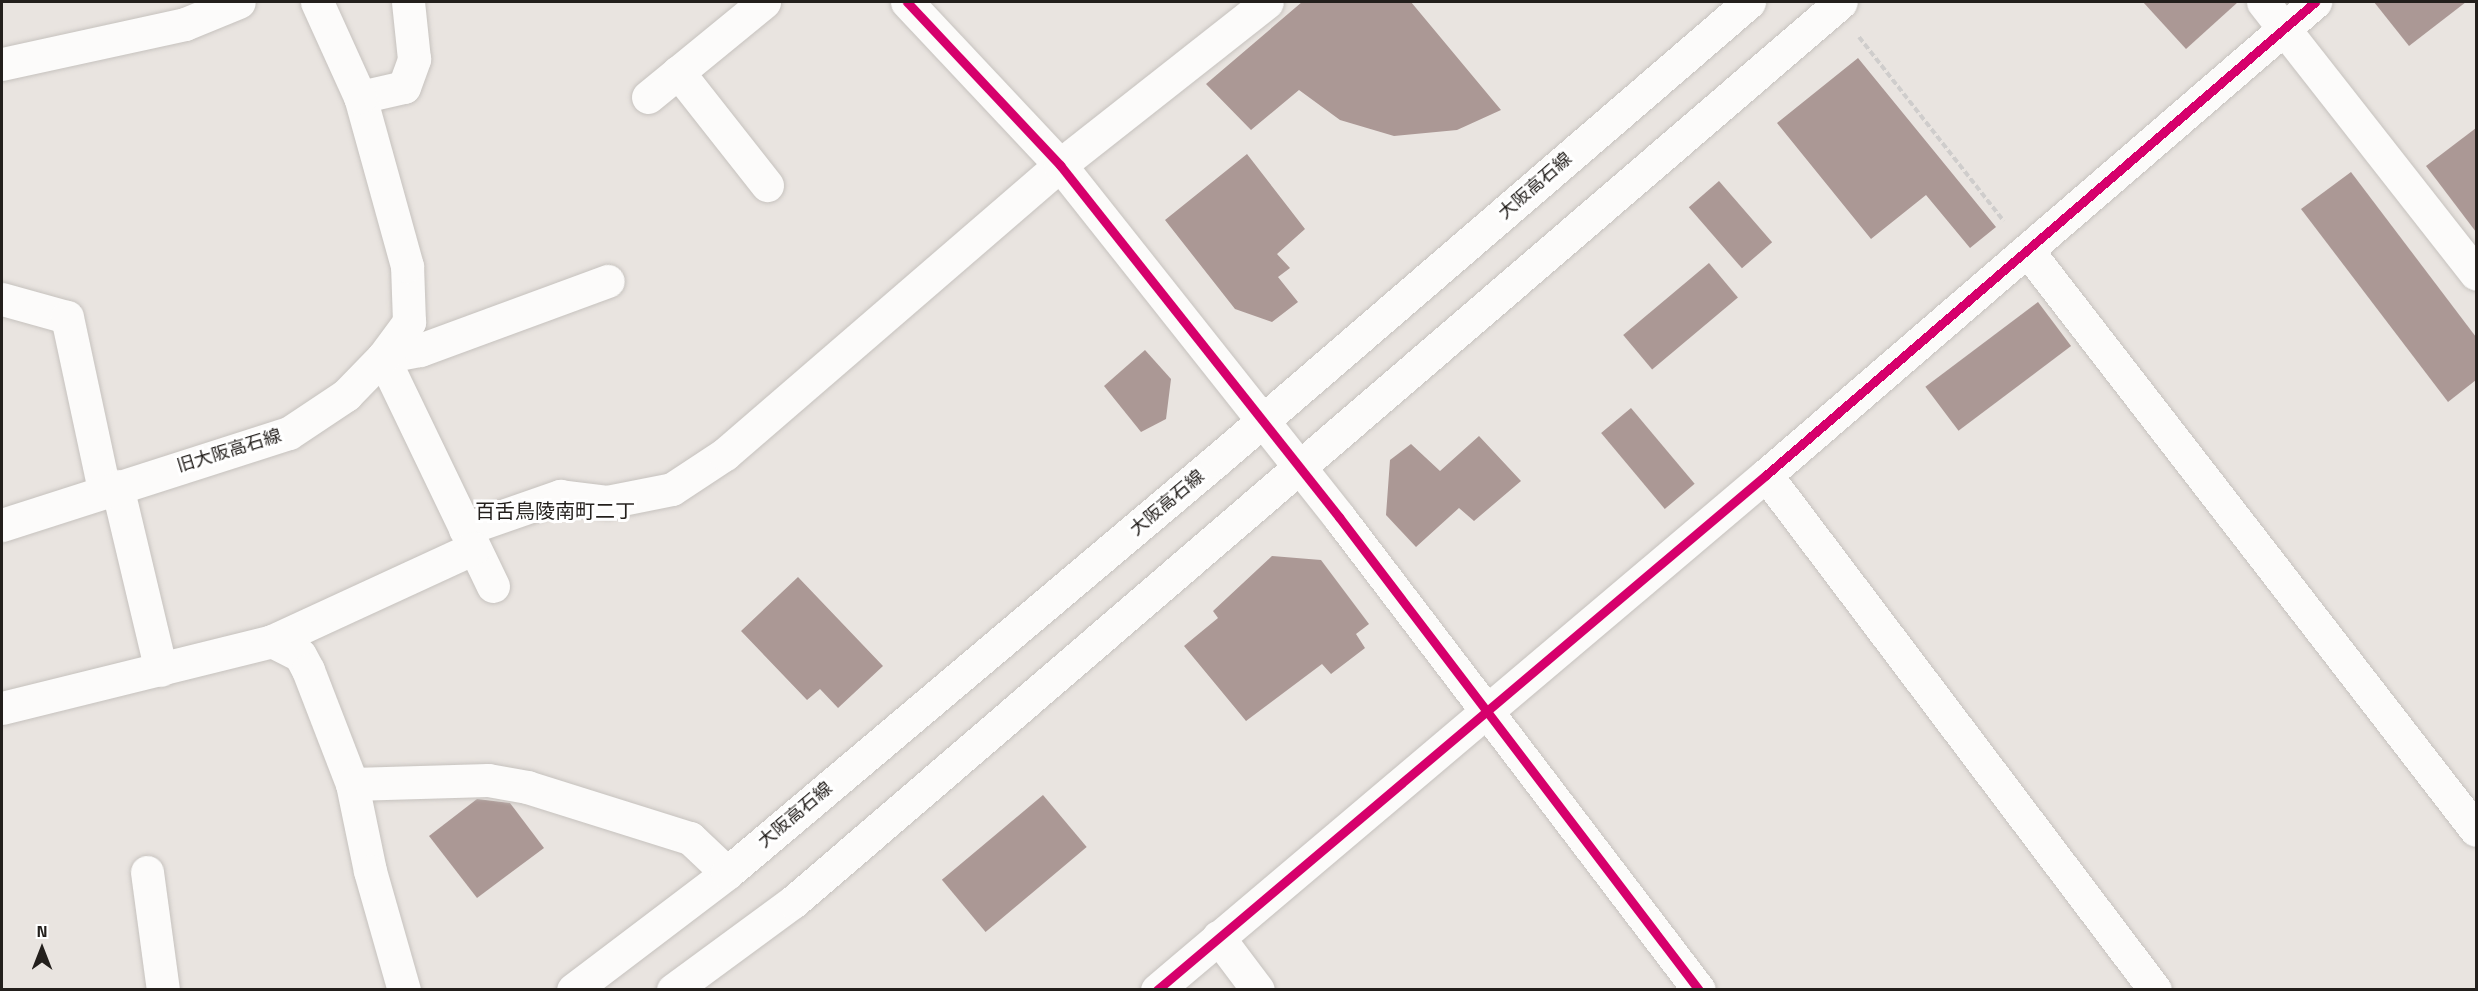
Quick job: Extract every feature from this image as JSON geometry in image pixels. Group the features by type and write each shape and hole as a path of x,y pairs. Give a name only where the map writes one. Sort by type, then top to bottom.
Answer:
{"street":[{"path":"2,64 185,24 239,2"},
{"name":"旧大阪高石線","path":"2,525 111,488 289,433 346,395 383,357 409,322 407,266 360,97 317,2"},
{"path":"360,97 404,87 414,59 408,2"},
{"path":"648,98 764,2"},
{"path":"907,2 1060,165 1486,709 1699,990"},
{"path":"2,708 272,641 470,539 561,496 607,502 672,489 725,454 1060,165 1267,2"},
{"name":"大阪高石線","path":"573,990 727,873 1262,421 1749,2"},
{"path":"673,990 794,902 1296,466 1841,2"},
{"path":"2263,2 2476,274"},
{"path":"1156,990 1486,709 1766,475 2315,2"},
{"path":"678,72 766,185"},
{"path":"2027,250 2476,830"},
{"path":"493,586 383,357 420,350 608,282"},
{"path":"2,299 67,317 161,670"},
{"path":"1766,475 2155,990"},
{"path":"272,641 300,655 352,783 373,881 404,990"},
{"path":"352,783 488,780 527,787 690,838 727,873"},
{"path":"147,872 163,990"},
{"path":"1218,937 1258,990"}],"path":[{"path":"1859,37 2027,250"}],"building":[{"path":"1302,2 1411,2 1501,110 1457,130 1394,136 1340,120 1299,90 1251,130 1206,84"},
{"path":"2143,2 2238,2 2186,49"},
{"path":"2374,2 2466,2 2409,46"},
{"path":"1858,58 1996,227 1970,248 1926,195 1871,239 1777,123"},
{"path":"2476,128 2476,232 2426,166"},
{"path":"1247,154 1305,229 1277,254 1290,268 1278,277 1298,302 1272,322 1235,309 1165,220"},
{"path":"2351,172 2476,337 2476,380 2448,402 2301,209"},
{"path":"1719,181 1772,242 1742,268 1689,207"},
{"path":"1709,263 1738,297 1652,369 1623,335"},
{"path":"2038,302 2071,346 1958,431 1925,387"},
{"path":"1145,350 1171,379 1166,419 1141,432 1104,386"},
{"path":"1631,408 1695,484 1665,509 1601,433"},
{"path":"1479,436 1521,481 1474,521 1459,508 1416,547 1386,515 1390,460 1411,444 1440,471"},
{"path":"1272,556 1321,560 1369,624 1356,634 1365,648 1331,674 1322,664 1246,721 1184,646 1218,618 1213,611"},
{"path":"798,577 883,666 838,708 820,689 807,700 741,631"},
{"path":"1043,795 1087,847 986,932 942,880"},
{"path":"477,799 510,803 544,848 477,898 429,836"}],"cycle path":[{"path":"907,2 1060,165 1339,517 1699,990"},
{"path":"1157,990 1766,475 2315,2"}],"district":[{"name":"百舌鳥陵南町二丁","path":"555,510"}]}
